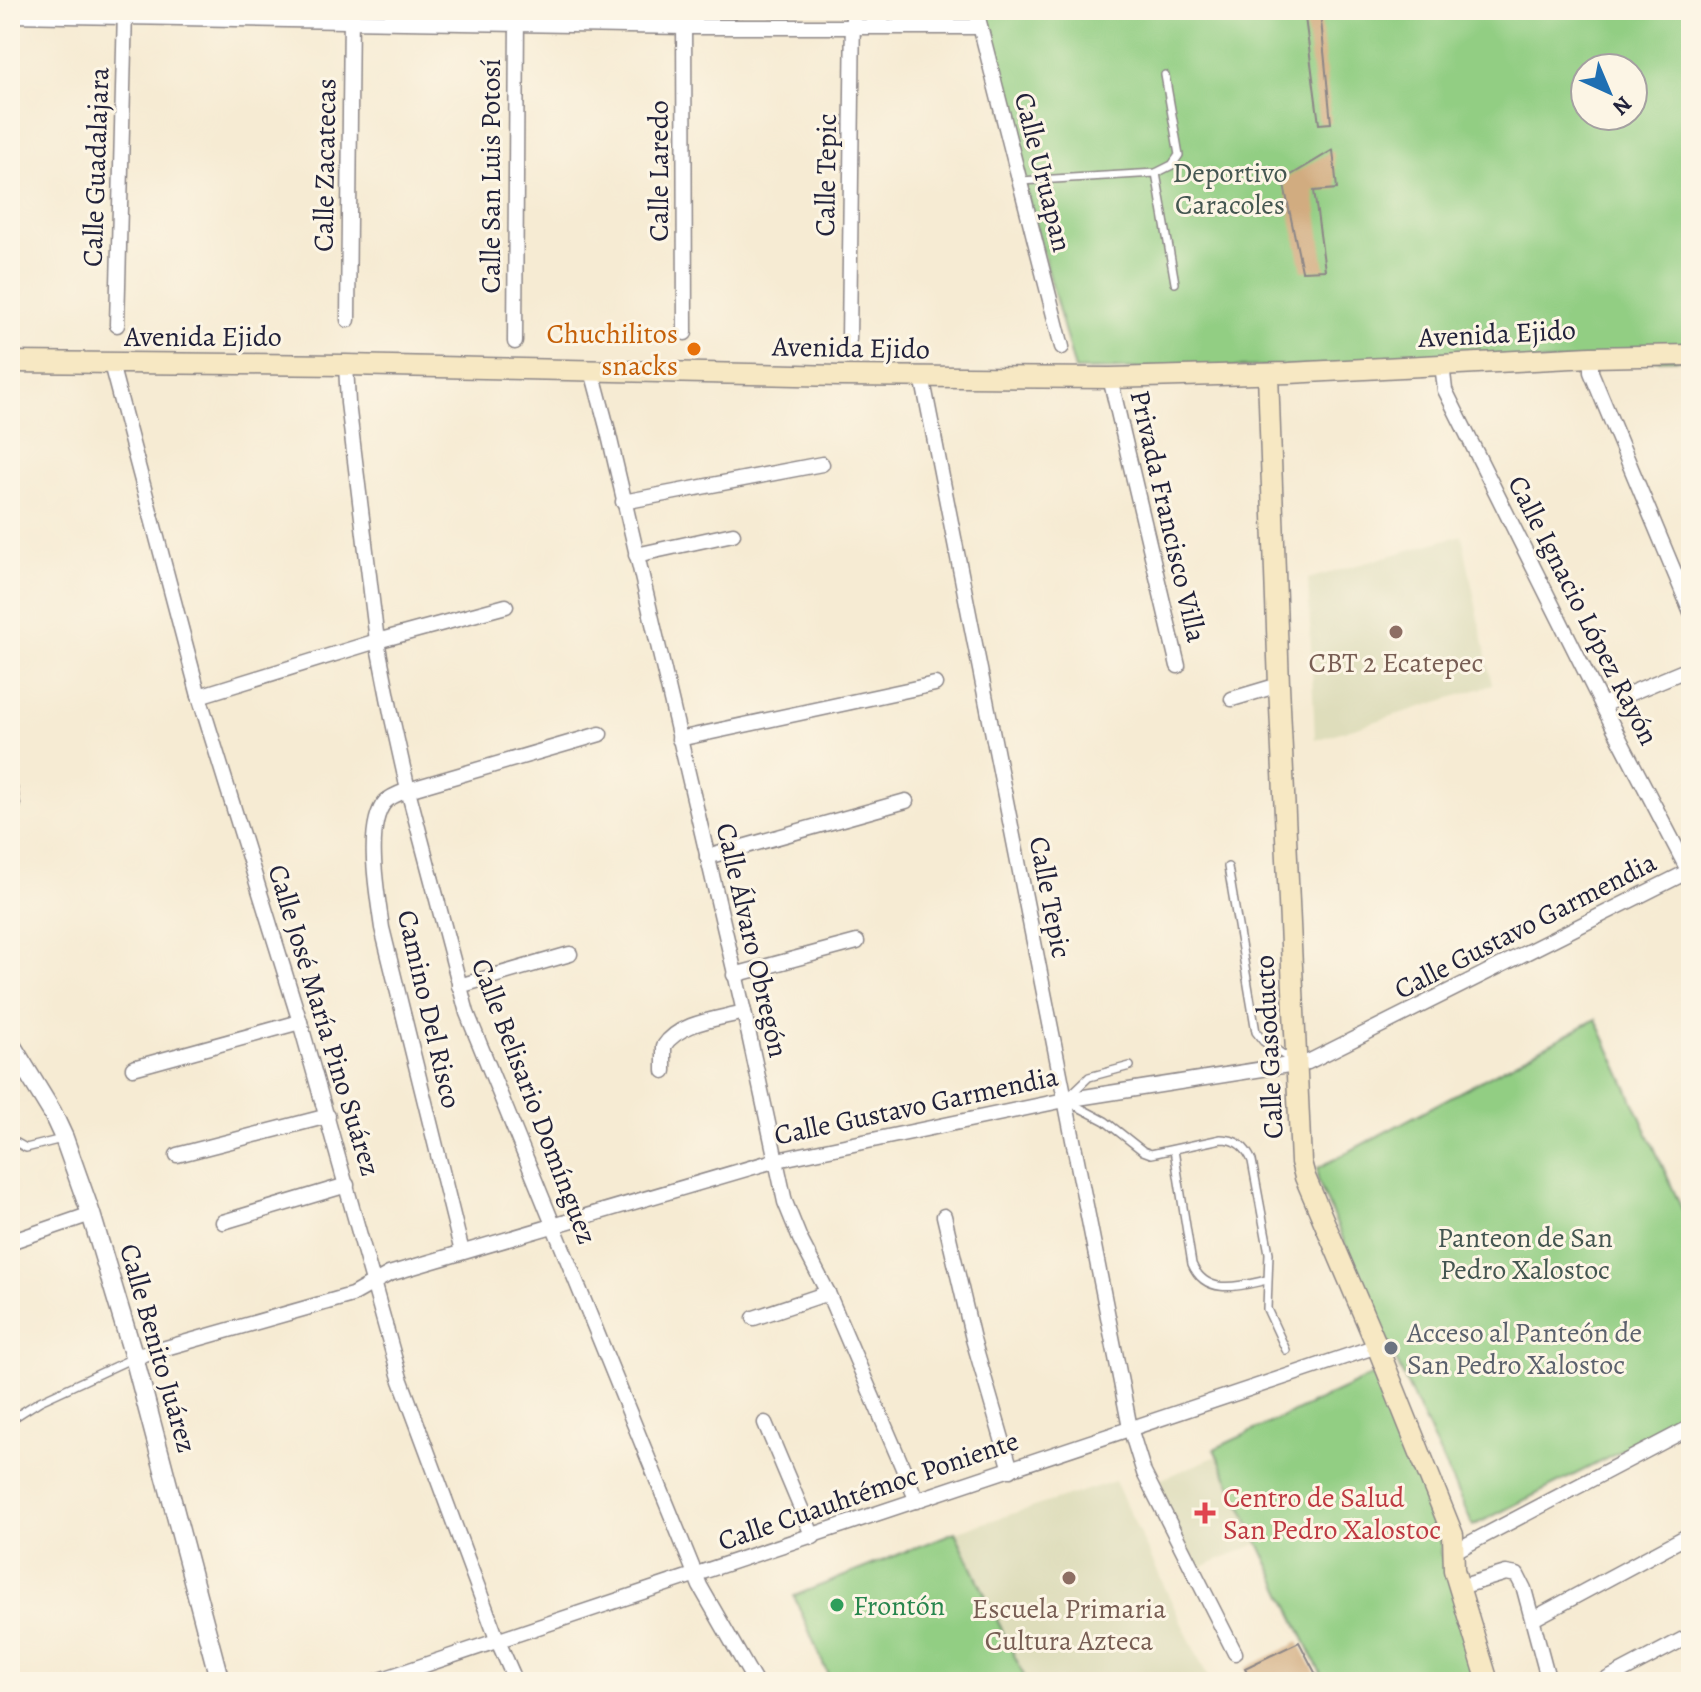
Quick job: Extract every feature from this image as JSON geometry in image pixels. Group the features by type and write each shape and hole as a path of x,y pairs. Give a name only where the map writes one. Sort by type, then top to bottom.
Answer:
{"main road":[{"name":"Avenida Ejido","path":"10,362 1110,378 1691,355"},
{"name":"Calle Gasoducto","path":"1268,374 1301,1162 1453,1535 1454,1570 1488,1682"}],"street":[{"name":"Calle Laredo","path":"684,10 685,333"},
{"name":"Calle Tepic","path":"849,340 853,10"},
{"name":"Calle Uruapan","path":"976,10 1062,347"},
{"path":"10,15 125,13 517,17 684,27 980,27"},
{"name":"Calle Guadalajara","path":"117,325 125,13"},
{"name":"Calle Zacatecas","path":"348,320 351,15"},
{"name":"Calle San Luis Potosí","path":"515,342 517,17"},
{"path":"1591,357 1591,372 1691,612"},
{"name":"Calle José María Pino Suárez","path":"111,364 199,696 328,1116 400,1378 497,1639 516,1682"},
{"name":"Calle Ignacio López Rayón","path":"1442,364 1445,390 1602,705 1690,872"},
{"name":"Calle Belisario Domínguez","path":"346,365 377,641 408,790 467,1013 696,1576 755,1682"},
{"name":"Calle Álvaro Obregón","path":"592,371 792,1223 828,1293 917,1501"},
{"name":"Calle Tepic","path":"922,376 1130,1428 1144,1473 1235,1653"},
{"name":"Privada Francisco Villa","path":"1110,378 1178,666"},
{"path":"623,502 822,464"},
{"path":"636,555 733,534"},
{"path":"199,696 377,641 506,606"},
{"path":"1602,705 1691,668"},
{"path":"679,739 935,684"},
{"path":"1232,699 1279,685"},
{"path":"408,790 600,734"},
{"path":"10,788 13,806 10,816"},
{"name":"Camino Del Risco","path":"408,790 391,798 379,812 375,844 376,887 387,954 462,1252"},
{"path":"707,857 906,801"},
{"name":"Calle Gustavo Garmendia","path":"134,1357 352,1295 389,1274 777,1160 1065,1100 1320,1058 1690,872"},
{"path":"734,975 857,942"},
{"path":"459,986 570,954"},
{"path":"664,1071 664,1046 675,1034 688,1027 744,1012"},
{"path":"133,1068 300,1022"},
{"name":"Calle Benito Juárez","path":"10,1043 35,1080 64,1138 91,1214 134,1357 220,1682"},
{"path":"177,1155 328,1116"},
{"path":"223,1222 347,1185"},
{"path":"10,1242 91,1214"},
{"path":"944,1216 973,1339 1011,1470"},
{"path":"754,1318 828,1293"},
{"name":"Calle Cuauhtémoc Poniente","path":"374,1682 1377,1346"},
{"path":"765,1423 813,1537"},
{"path":"1455,1551 1691,1427"},
{"path":"1533,1619 1691,1534"},
{"path":"1460,1587 1506,1573 1517,1575 1533,1619 1549,1682"},
{"path":"1602,1682 1691,1635"}],"lane":[{"path":"1020,181 1156,173 1172,165 1179,155 1165,75"},
{"path":"1156,173 1175,283"},
{"path":"1228,867 1254,1029 1263,1041 1296,1063"},
{"path":"1130,1066 1089,1077 1065,1100 1123,1133 1151,1154 1231,1139 1248,1153 1269,1253 1267,1309 1286,1350"},
{"path":"10,1139 26,1148 64,1138"},
{"path":"1174,1150 1196,1273 1203,1280 1223,1287 1267,1280"},
{"path":"10,1420 40,1401 134,1357"}],"shaded area":[{"name":"CBT 2 Ecatepec","path":"1462,535 1492,685 1315,740 1308,579"},
{"name":"Centro de Salud San Pedro Xalostoc","path":"1217,1456 1259,1543 1194,1570 1152,1483"},
{"name":"Escuela Primaria Cultura Azteca","path":"1115,1481 1210,1682 1027,1682 955,1532"}],"green space":[{"name":"Deportivo Caracoles","path":"977,10 1691,10 1691,359 1075,370"},
{"name":"Panteon de San Pedro Xalostoc","path":"1596,1019 1691,1229 1691,1416 1473,1526 1387,1341 1318,1181 1318,1168"},
{"path":"1373,1375 1443,1538 1440,1553 1482,1670 1477,1682 1325,1682 1214,1449"},
{"path":"955,1532 1027,1682 831,1682 794,1596"}],"building":[{"path":"1304,10 1320,10 1331,123 1319,124"},
{"path":"1333,150 1337,189 1314,191 1325,270 1302,271 1283,180"},
{"path":"1299,1642 1320,1682 1252,1682 1245,1668"}],"place":[{"name":"Chuchilitos snacks","path":"694,349"},
{"name":"CBT 2 Ecatepec","path":"1396,632"},
{"name":"Acceso al Panteón de San Pedro Xalostoc","path":"1391,1348"},
{"name":"Centro de Salud San Pedro Xalostoc","path":"1205,1513"},
{"name":"Escuela Primaria Cultura Azteca","path":"1069,1578"},
{"name":"Frontón","path":"837,1605"}]}
